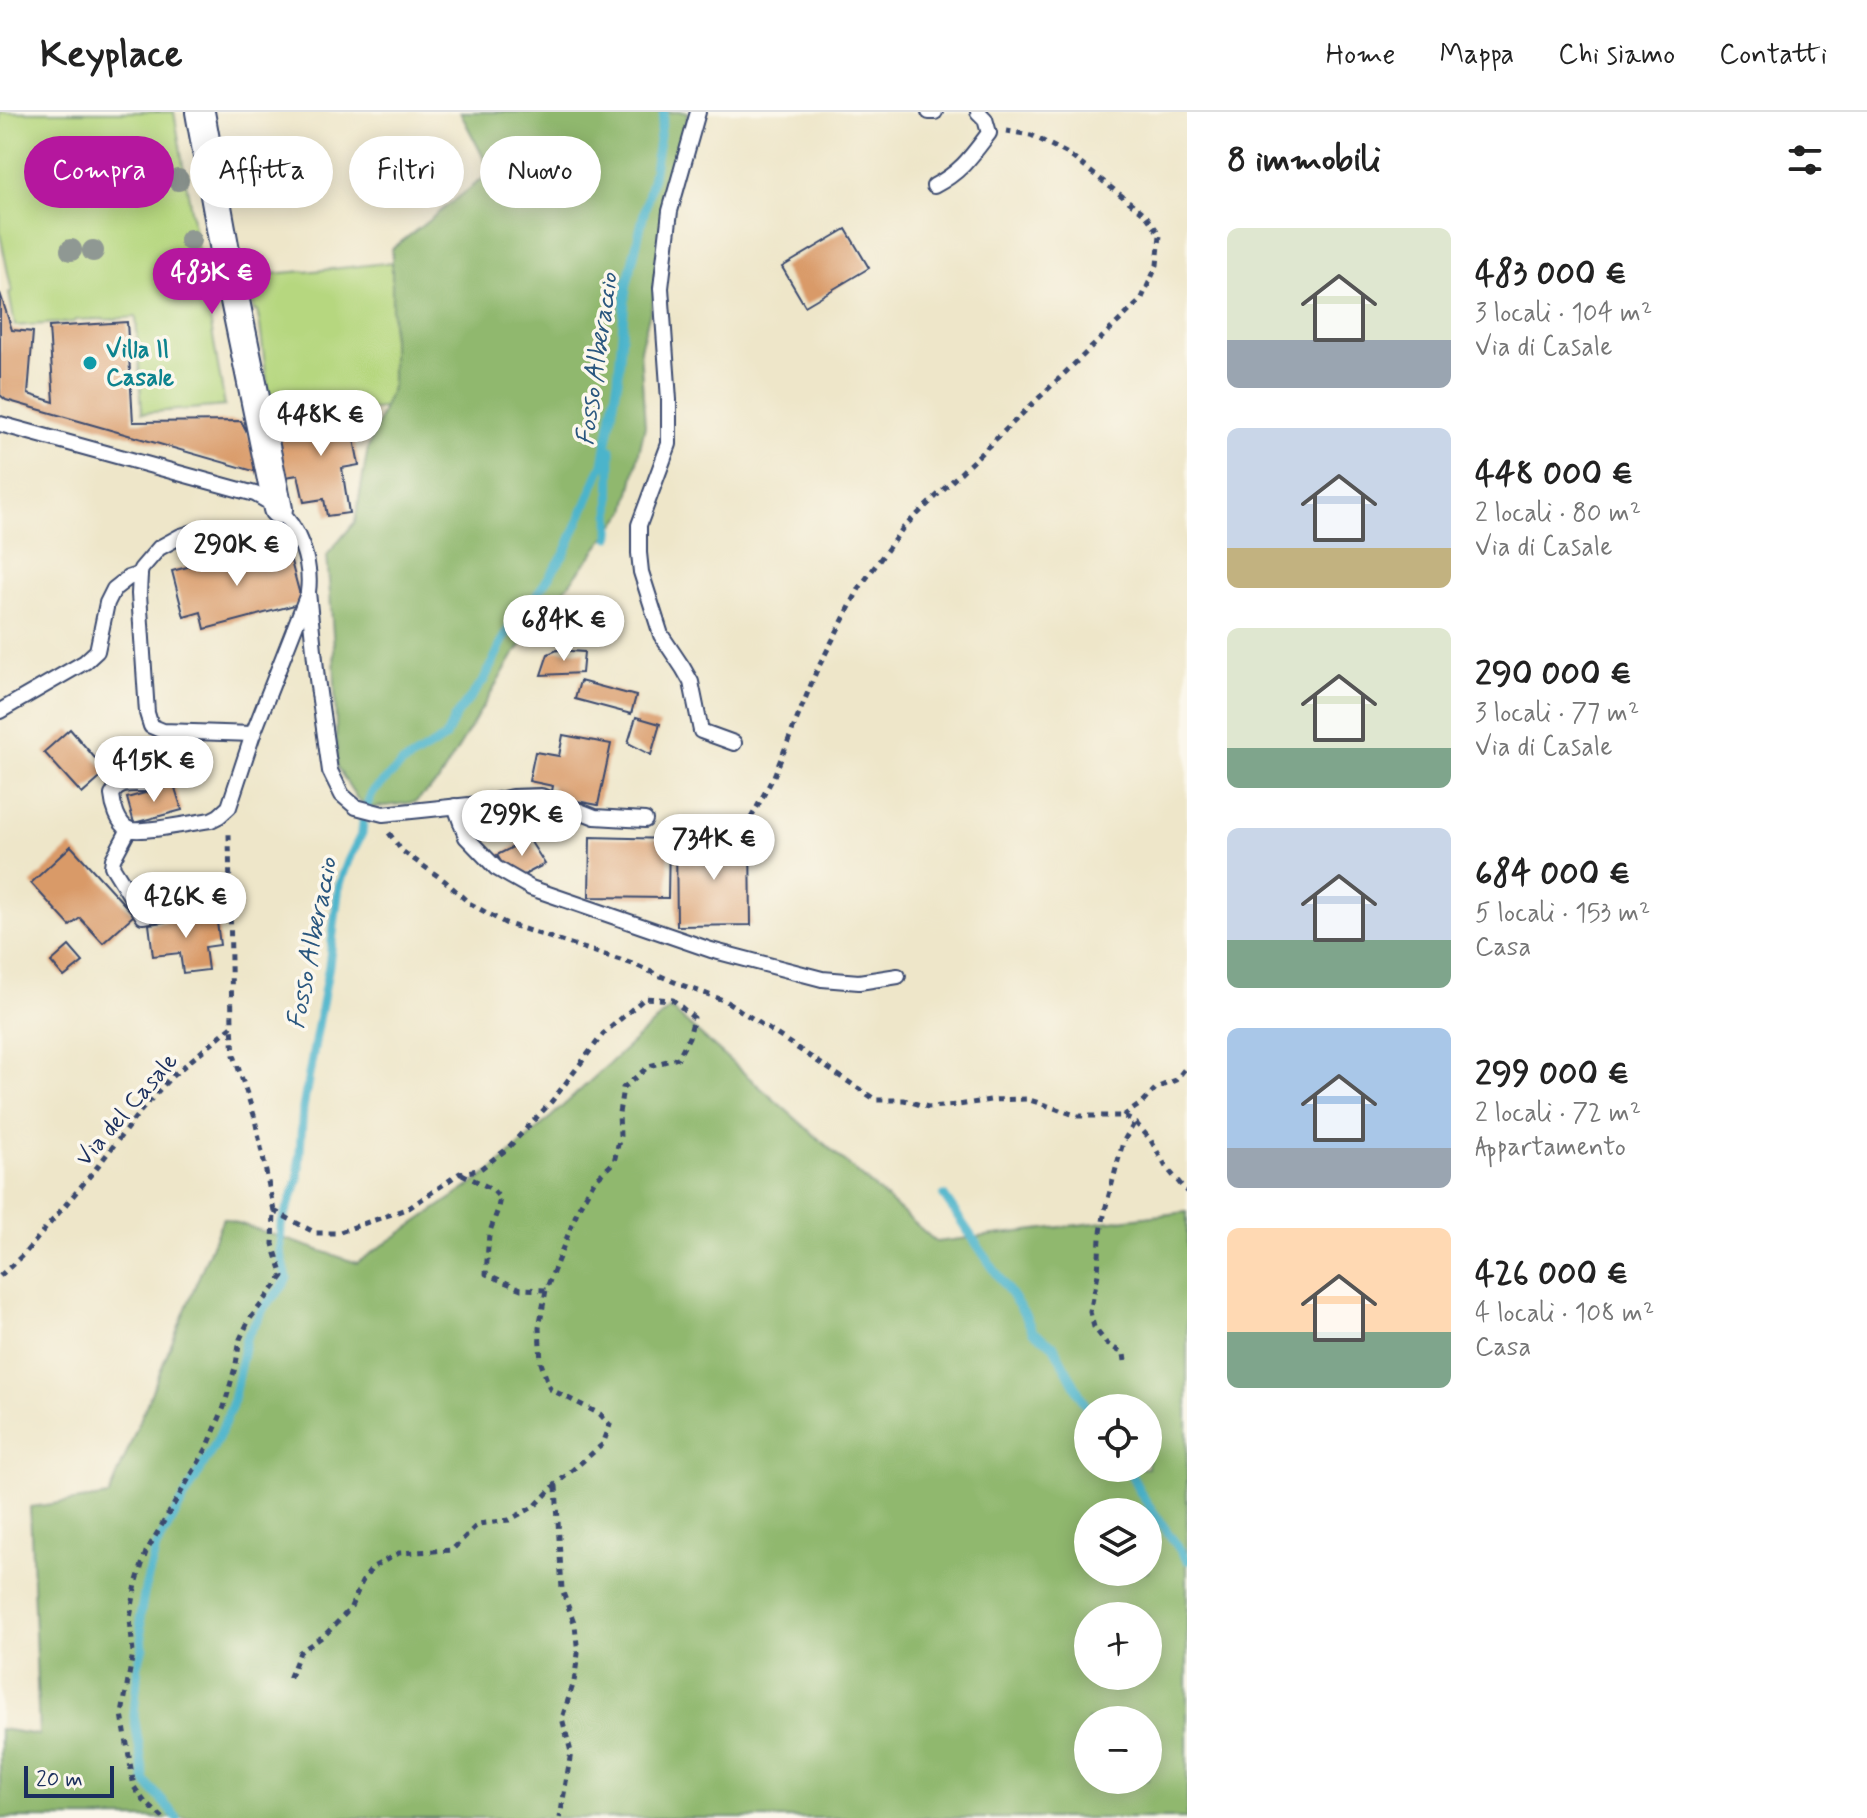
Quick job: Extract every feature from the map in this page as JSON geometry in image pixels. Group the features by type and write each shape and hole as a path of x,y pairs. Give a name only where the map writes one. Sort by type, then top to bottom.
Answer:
{"street":[{"path":"200,112 227,262 278,509"}],"lane":[{"path":"698,112 670,211 661,288 669,444 639,525 639,553 641,572 661,635 691,682 701,731 734,743"},
{"path":"929,112 935,112"},
{"path":"934,186 966,165 989,133 985,119 978,112"},
{"path":"0,424 255,494 278,509 299,540 307,559 308,592 253,734 229,807 211,820 129,829 121,821 112,795 121,785 144,784"},
{"path":"253,734 163,731 151,726 147,713 139,594 141,569 159,548 203,529 223,533 255,552 299,540"},
{"path":"0,711 85,662 97,651 107,603 114,589 128,578 140,574"},
{"path":"308,592 330,771 342,795 356,807 379,814 541,796 595,817 645,820"},
{"path":"455,806 466,837 496,868 531,888 711,950 822,979 859,982 898,976"},
{"path":"129,829 112,866 143,916 201,907"}],"path":[{"path":"751,818 774,776 816,672 860,587 903,528 1141,300 1157,265 1160,235 1145,214 1068,154 1031,135 987,127"},
{"path":"163,1818 134,1787 122,1714 133,1653 130,1618 136,1584 146,1552 208,1446 224,1407 244,1329 283,1276 273,1244 274,1211 254,1115 234,1055 229,807"},
{"path":"379,814 402,851 445,881 469,903 505,923 633,964 726,1001 876,1100 904,1100 928,1107 1027,1099 1078,1116 1122,1116 1135,1122 1150,1139 1166,1167 1187,1192"},
{"path":"274,1211 316,1233 337,1233 409,1208 460,1173 479,1170 507,1149 552,1101 603,1034 645,998 673,1000 694,1018 689,1037 678,1058 649,1066 623,1088 619,1113 620,1136 614,1162 594,1181 579,1207 546,1290 539,1328 541,1363 550,1389 600,1414 610,1425 603,1444 535,1506 509,1520 478,1524 452,1550 399,1553 373,1567 362,1582 350,1609 325,1635 300,1652 289,1679"},
{"name":"Via del Casale","path":"0,1276 35,1242 170,1078 232,1026"},
{"path":"1122,1116 1142,1103 1156,1088 1176,1080 1187,1066"},
{"path":"1125,1361 1124,1354 1107,1344 1094,1327 1090,1312 1105,1210 1123,1142 1135,1122"},
{"path":"460,1173 492,1189 500,1198 489,1234 486,1274 521,1289 546,1290"},
{"path":"555,1485 562,1590 575,1625 578,1654 574,1682 562,1718 571,1752 560,1818"}],"green space":[{"path":"0,112 174,112 225,406 142,413 136,317 15,326 9,293 12,292 0,234"},
{"path":"460,112 688,112 664,260 640,349 645,426 626,511 513,656 438,782 415,802 371,808 358,800 337,767 334,647 327,555 355,522 368,448 392,387 392,249 445,208 464,208 464,193 480,181 480,208 601,208 601,136 480,136 480,151"},
{"path":"403,261 399,406 272,422 260,325 257,311 254,311 249,276"},
{"path":"670,1008 936,1242 1187,1212 1187,1818 0,1818 0,1729 39,1735 30,1507 109,1496 223,1218 357,1263 493,1170"}],"building":[{"path":"846,229 869,268 805,306 782,267"},
{"name":"Villa Il Casale","path":"0,293 12,330 33,332 28,394 54,402 49,327 127,322 133,422 241,421 271,476 6,400 0,395"},
{"path":"358,412 359,420 354,420 356,427 352,429 359,465 342,468 349,513 327,516 324,499 304,502 298,475 285,477 276,428"},
{"path":"288,550 302,603 205,629 201,612 184,617 172,571 230,556 233,565"},
{"path":"557,650 584,652 582,673 541,675 548,654"},
{"path":"580,681 636,696 631,714 575,699"},
{"path":"636,717 660,724 651,755 628,743"},
{"path":"70,729 107,772 82,794 44,752"},
{"path":"563,735 611,744 598,805 551,796 553,786 529,781 535,752 559,756"},
{"path":"174,785 182,810 134,823 127,798"},
{"path":"590,837 669,839 668,898 589,897"},
{"path":"750,838 751,925 677,926 676,840"},
{"path":"529,839 545,864 522,876 503,865 497,855"},
{"path":"71,846 134,915 103,943 80,918 70,926 31,883"},
{"path":"216,915 220,945 205,947 208,970 183,973 180,953 153,956 149,924"},
{"path":"69,946 83,962 64,977 51,962"}],"waterway":[{"name":"Fosso Alberaccio","path":"177,1818 145,1781 134,1716 138,1665 143,1647 140,1617 156,1548 217,1441 232,1405 246,1338 287,1278 280,1251 281,1225 298,1180 303,1108 329,965 339,886 362,833 364,812 372,793 402,764 445,738 455,717 484,680 508,630 565,553 603,464 618,380 626,288 653,176 664,112"},
{"path":"610,537 611,450"},
{"path":"944,1196 1025,1315 1033,1332 1053,1345 1079,1394"},
{"path":"1135,1482 1187,1560"}],"place":[{"name":"Villa Il Casale","path":"90,363"}]}
